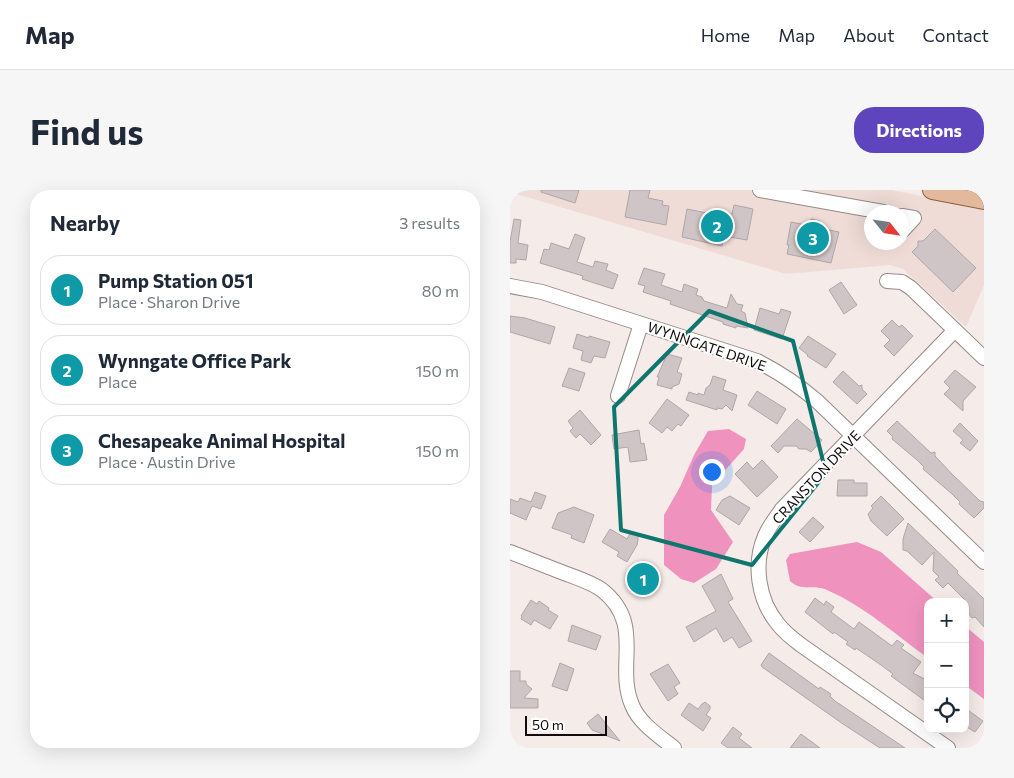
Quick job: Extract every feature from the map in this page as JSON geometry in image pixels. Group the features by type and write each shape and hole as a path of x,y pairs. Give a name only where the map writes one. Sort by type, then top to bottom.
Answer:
{"main road":[{"path":"932,190 984,200"}],"street":[{"path":"760,190 864,208"},
{"path":"909,217 914,218 909,224"},
{"path":"887,281 902,282 912,288 984,358"},
{"name":"WYNNGATE DRIVE","path":"510,286 542,292 756,361 777,371 800,386 984,562"},
{"path":"618,396 641,324"},
{"name":"CRANSTON DRIVE","path":"948,748 801,645 776,623 763,598 758,572 765,536 782,509 955,330"},
{"path":"510,552 590,582 602,590 616,606 623,619 626,631 627,683 631,704 645,724 674,748"}],"highlighted area":[{"path":"709,311 793,341 826,473 752,565 621,530 614,407"}],"shaded area":[{"path":"510,190 891,190 984,208 984,285 966,327 903,269 890,265 786,274 510,192"},
{"path":"729,429 746,439 744,449 712,485 711,510 733,542 716,569 694,583 681,579 664,565 664,515 708,431"},
{"path":"857,542 881,552 933,598 924,598 924,655 854,604 822,588 803,587 790,581 786,560 790,554"},
{"path":"969,629 984,642 984,699 969,688"}],"building":[{"path":"541,190 579,190 575,203 541,192"},
{"path":"630,190 650,190 648,198 663,201 662,205 669,206 666,225 625,217"},
{"path":"734,205 753,209 747,240 724,236 722,246 682,237 687,209 717,215 718,212 732,214"},
{"path":"514,219 521,220 518,243 528,245 526,260 516,259 516,263 510,263 510,242"},
{"path":"811,219 820,221 820,226 824,227 824,229 839,232 831,263 787,254 791,222 806,225 810,224"},
{"path":"935,229 976,268 953,292 912,252 918,246 918,241 923,241"},
{"path":"575,234 585,238 577,262 593,267 595,261 608,264 606,270 618,275 613,289 582,279 583,276 540,263 544,249 549,250 551,243 569,249"},
{"path":"644,268 665,274 661,285 682,292 684,284 698,289 696,295 702,297 704,301 727,308 731,294 737,304 743,305 741,311 745,313 748,328 736,326 736,328 723,324 723,322 670,304 671,301 643,292 645,286 638,284"},
{"path":"841,282 857,305 844,314 829,290"},
{"path":"760,308 779,314 781,309 791,312 782,339 754,330"},
{"path":"510,316 525,318 555,327 550,344 510,332"},
{"path":"892,320 899,327 902,325 913,336 894,356 884,346 890,340 881,331"},
{"path":"577,334 610,342 605,358 594,356 591,363 581,360 583,351 573,348"},
{"path":"808,336 836,354 826,368 807,356 799,348"},
{"path":"667,354 682,358 677,372 682,374 679,384 672,387 672,389 657,385 659,377 657,377"},
{"path":"569,368 585,373 579,391 562,386"},
{"path":"955,370 976,387 963,401 963,411 944,394 950,388 944,382"},
{"path":"843,371 859,386 862,385 862,389 867,394 857,404 833,382"},
{"path":"713,376 726,380 723,390 737,395 732,411 726,405 722,409 717,408 717,410 686,400 689,392 704,395"},
{"path":"757,391 786,409 777,424 748,405"},
{"path":"667,399 689,415 681,426 678,424 672,431 667,427 662,433 649,423"},
{"path":"580,410 601,435 591,445 580,434 576,438 570,431 573,428 568,421"},
{"path":"797,419 822,440 811,452 806,449 799,449 796,446 784,446 778,453 771,446"},
{"path":"897,421 931,453 935,452 935,456 952,474 980,501 984,502 984,508 974,518 959,504 960,502 952,494 923,469 924,467 917,460 892,439 893,437 887,431"},
{"path":"960,423 978,441 970,451 960,443 963,440 953,431"},
{"path":"639,430 641,444 644,443 647,460 630,462 628,447 614,449 612,435"},
{"path":"762,460 778,477 757,497 735,474 747,462 753,469"},
{"path":"838,480 854,480 854,483 867,483 867,496 837,496"},
{"path":"535,492 546,496 541,509 532,506 526,520 510,513 510,499 518,502 520,498 531,502"},
{"path":"730,496 750,508 739,525 716,510 722,500"},
{"path":"881,496 904,519 887,536 871,521 868,514 873,508 871,506"},
{"path":"574,507 594,515 584,543 571,538 572,535 552,528 558,513"},
{"path":"813,517 824,527 810,542 799,532"},
{"path":"908,523 984,599 984,627 975,617 972,618 969,614 969,598 963,598 948,583 943,588 935,580 939,577 933,571 934,552 922,565 907,551 903,550 903,539"},
{"path":"610,529 627,539 631,532 638,536 637,545 627,562 617,556 619,552 602,542"},
{"path":"721,574 733,599 728,602 752,641 739,648 732,637 724,642 716,628 694,642 686,627 716,611 702,586"},
{"path":"815,598 824,605 826,601 834,607 831,612 854,629 859,622 892,646 897,640 904,645 901,648 921,662 913,673 924,679 924,700 891,676 893,674 881,665 856,648 855,650 846,644 848,642 834,632 833,634 805,612"},
{"path":"531,600 537,604 539,601 558,616 550,629 534,620 531,625 521,619"},
{"path":"572,625 601,636 596,650 568,641"},
{"path":"769,653 819,689 820,687 831,694 830,696 835,701 905,748 880,748 843,724 762,667 761,665"},
{"path":"560,663 574,669 567,691 552,686"},
{"path":"668,664 680,683 674,687 678,694 668,701 650,674"},
{"path":"510,671 520,671 520,681 526,681 526,684 532,689 524,698 538,699 538,708 510,708"},
{"path":"705,702 710,706 706,715 711,718 703,731 681,715 689,703 698,709"},
{"path":"969,711 983,721 975,732 969,728"},
{"path":"598,714 620,741 592,730 587,723"},
{"path":"733,727 742,734 739,738 752,748 728,748 721,743"},
{"path":"801,734 820,748 790,748"}],"place":[{"name":"Wynngate Office Park","path":"717,226"},
{"name":"Chesapeake Animal Hospital","path":"813,238"},
{"name":"Pump Station 051","path":"643,579"}]}
